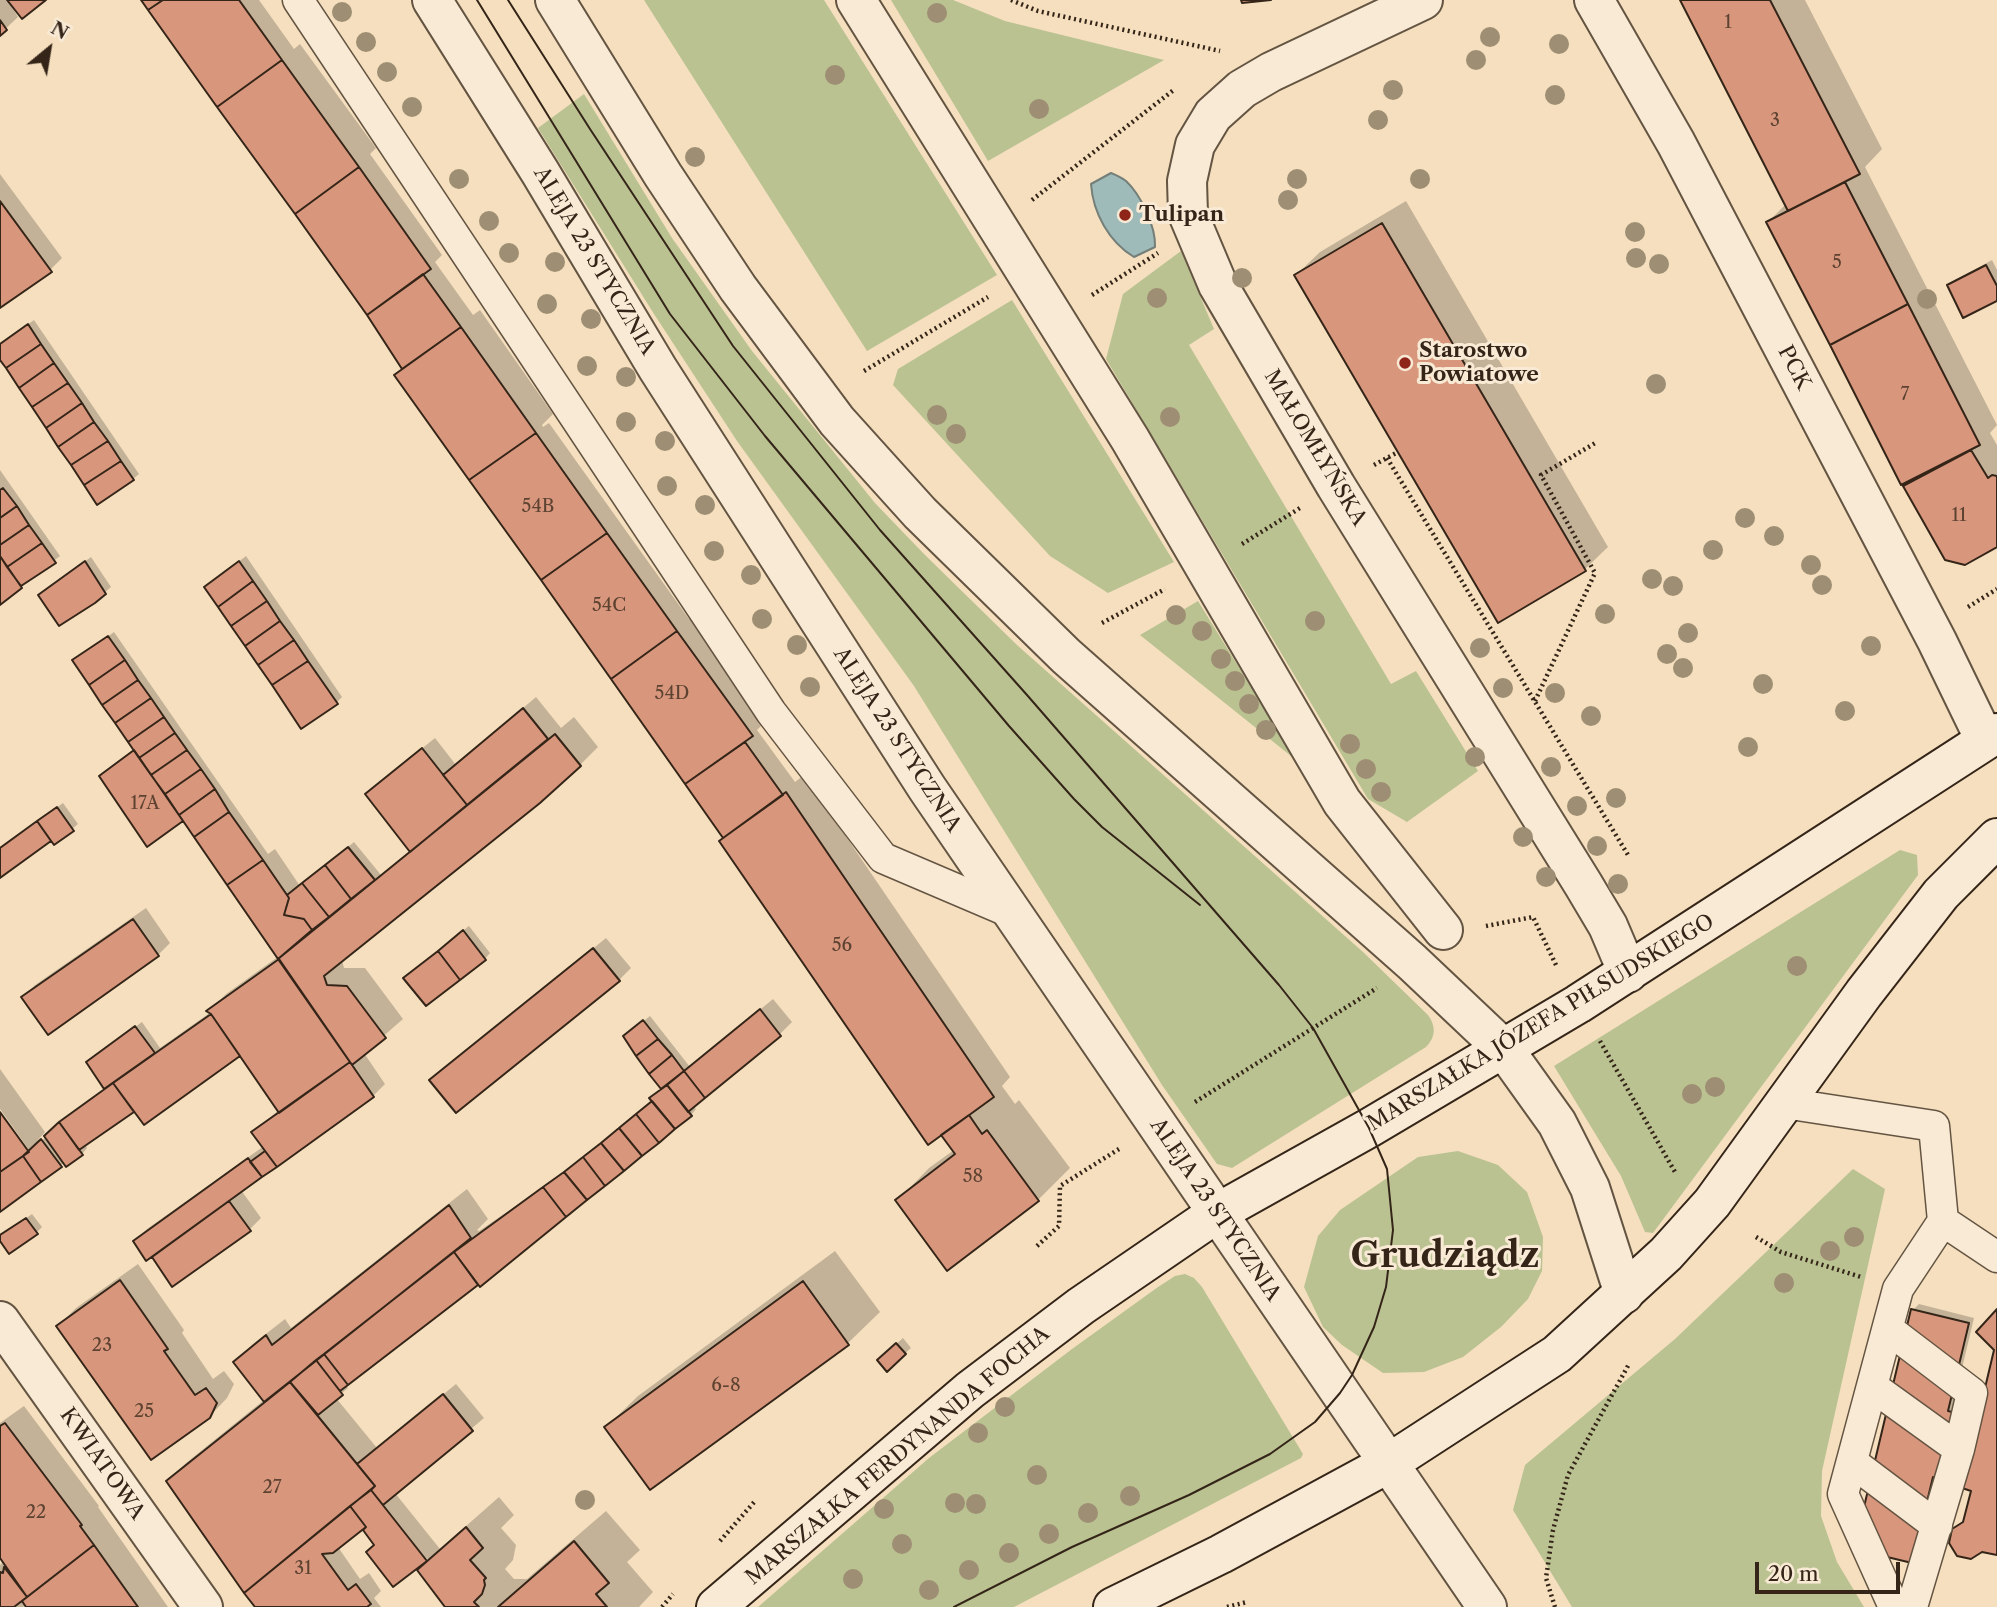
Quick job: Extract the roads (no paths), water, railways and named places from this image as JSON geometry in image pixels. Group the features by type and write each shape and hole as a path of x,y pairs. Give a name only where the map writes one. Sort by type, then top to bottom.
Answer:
{"street":[{"name":"ALEJA 23 STYCZNIA","path":"432,0 673,393 927,788 1487,1607"},
{"path":"555,0 663,175 738,288 837,421 920,513 1066,656 1412,962 1504,1049 1557,1123 1590,1188 1624,1294"},
{"path":"856,0 1056,319 1342,802 1443,930"},
{"name":"MAŁOMŁYŃSKA","path":"1423,0 1270,72 1242,89 1213,115 1195,145 1187,181 1188,214 1218,285 1336,486 1583,884 1608,926 1628,973"},
{"name":"PCK","path":"1594,0 1689,167 1937,641 1991,736"},
{"name":"MARSZAŁKA JÓZEFA PIŁSUDSKIEGO","path":"1081,1306 1217,1213 1369,1128 1628,973 1991,736"},
{"path":"1113,1607 1221,1555 1388,1463 1558,1354 1666,1254 1712,1203 1864,993 1941,894 1997,838"},
{"name":"MARSZAŁKA FERDYNANDA FOCHA","path":"716,1607 970,1390 1081,1306"},
{"name":"KWIATOWA","path":"0,1321 203,1607"}],"lane":[{"path":"298,0 772,712 883,858 1012,913"},
{"path":"1784,1103 1934,1126 1943,1221 1898,1289 1843,1494 1894,1607"},
{"path":"1943,1221 1997,1257"},
{"path":"1888,1329 1972,1393 1959,1449 1912,1607"},
{"path":"1873,1387 1959,1449"},
{"path":"1852,1462 1937,1526"}],"water":[{"path":"1111,173 1132,187 1153,230 1155,247 1134,257 1110,235 1095,206 1091,184"}],"tram line":[{"path":"477,0 670,314 765,436 1009,726 1074,799 1102,827 1200,905"},
{"path":"508,0 733,346 880,530 1279,985 1313,1028 1369,1128 1387,1169 1393,1230 1386,1287 1374,1327 1352,1375 1315,1422 1270,1454 1189,1495 1072,1547 954,1607"}],"place":[{"name":"Tulipan","path":"1125,215"},
{"name":"Starostwo Powiatowe","path":"1405,363"}],"district":[{"name":"Grudziądz","path":"1445,1257"}]}
